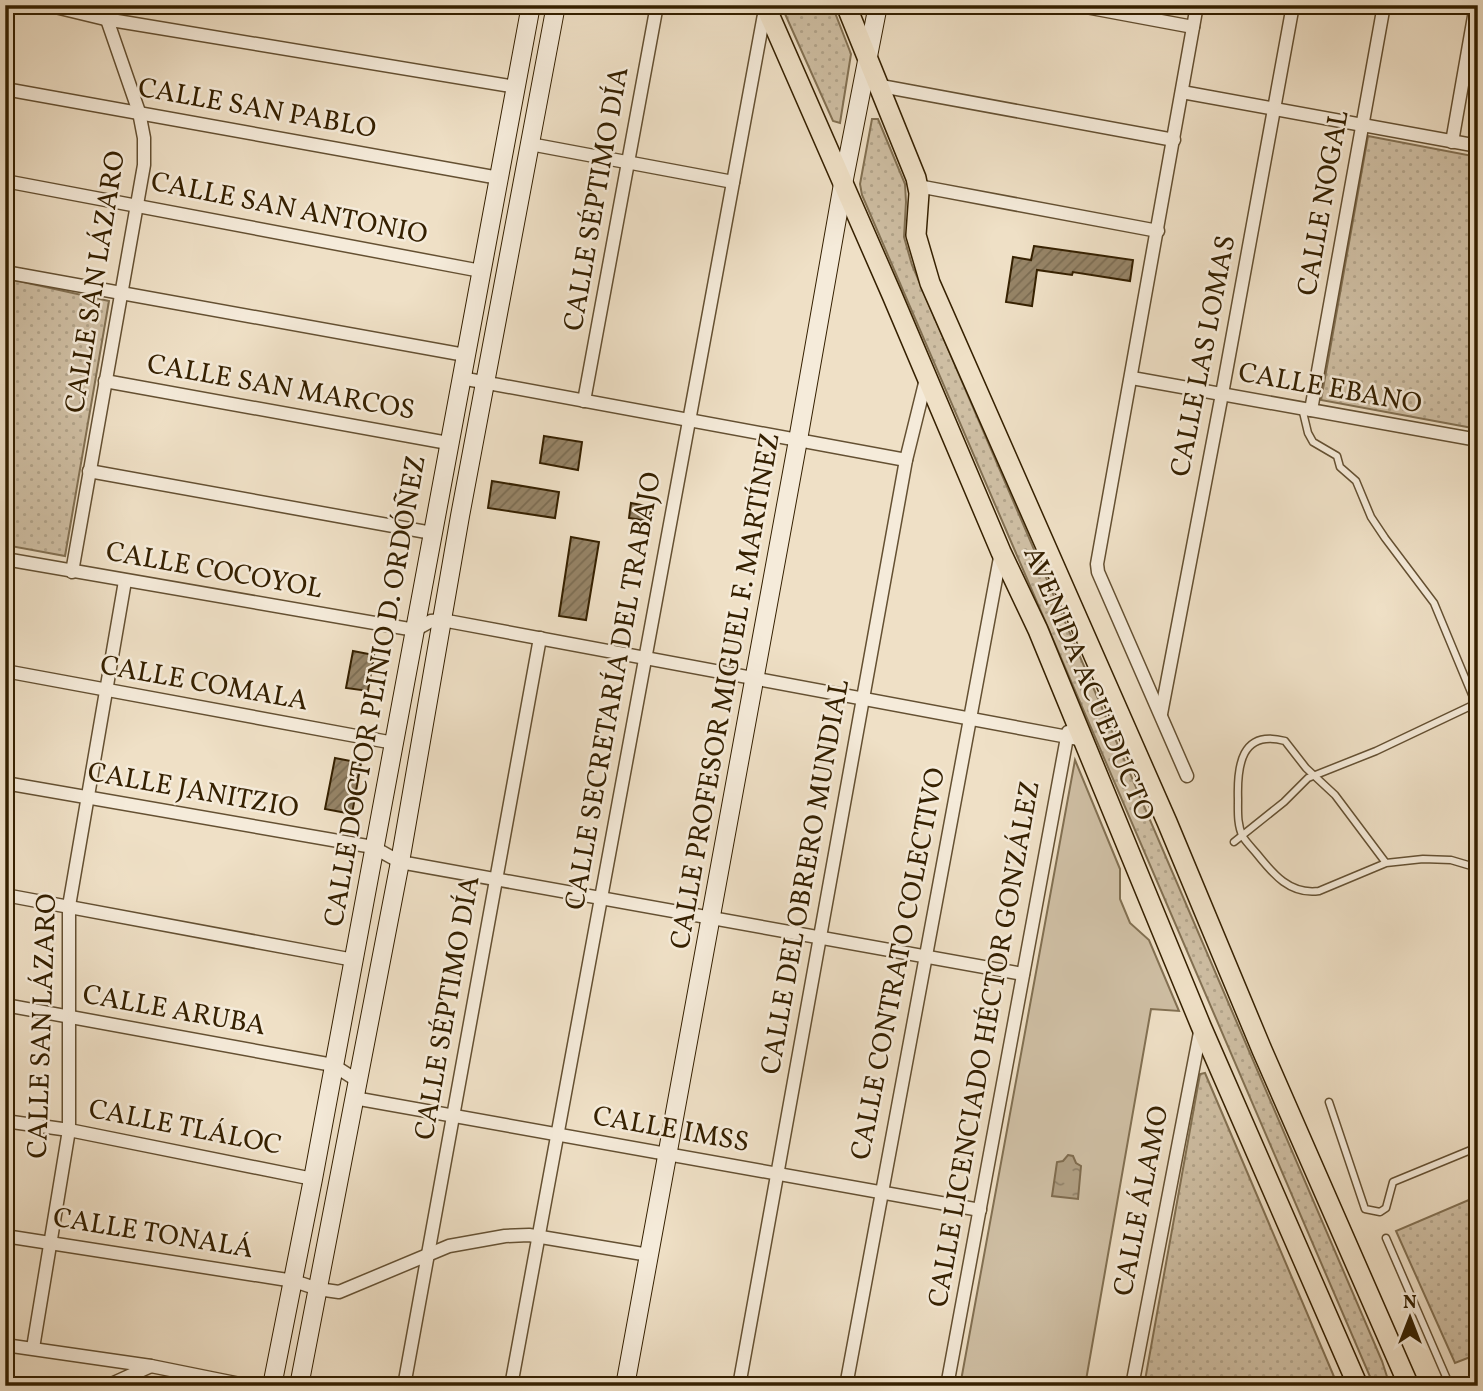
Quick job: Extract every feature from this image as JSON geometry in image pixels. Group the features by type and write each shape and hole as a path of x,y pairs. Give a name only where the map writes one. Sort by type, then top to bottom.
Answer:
{"main road":[{"name":"AVENIDA ACUEDUCTO","path":"765,5 1001,552 1038,630 1072,711 1075,738 1358,1386"},
{"name":"AVENIDA ACUEDUCTO","path":"846,5 881,86 918,186 916,235 930,283 1167,822 1262,1051 1409,1386"}],"street":[{"path":"47,5 105,19 516,87"},
{"name":"CALLE SAN LÁZARO","path":"72,572 144,165 144,138 139,113 102,5"},
{"name":"CALLE DOCTOR PLINIO D. ORDÓÑEZ","path":"272,1386 294,1281 531,5"},
{"name":"CALLE DOCTOR PLINIO D. ORDÓÑEZ","path":"299,1386 400,862 460,516 556,5"},
{"name":"CALLE SÉPTIMO DÍA","path":"584,401 657,5"},
{"name":"CALLE SECRETARÍA DEL TRABAJO","path":"511,1386 765,5"},
{"name":"CALLE PROFESOR MIGUEL F. MARTÍNEZ","path":"625,1386 843,184 878,5"},
{"path":"1075,5 1193,27"},
{"path":"1187,776 1098,572 1098,558 1197,5"},
{"name":"CALLE LAS LOMAS","path":"1160,715 1293,5"},
{"name":"CALLE NOGAL","path":"1307,409 1384,5"},
{"path":"1452,142 1476,5"},
{"path":"881,86 1174,140"},
{"name":"CALLE SAN PABLO","path":"5,89 499,178"},
{"path":"1182,92 1478,146"},
{"path":"530,144 733,182"},
{"name":"CALLE SAN ANTONIO","path":"5,181 481,271"},
{"path":"918,186 1158,231"},
{"path":"5,272 465,355"},
{"path":"461,378 906,460"},
{"name":"CALLE DEL OBRERO MUNDIAL","path":"739,1386 906,460 926,378"},
{"name":"CALLE EBANO","path":"1132,378 1478,440"},
{"name":"CALLE SAN MARCOS","path":"105,381 449,443"},
{"path":"89,471 432,533"},
{"path":"436,512 460,516"},
{"name":"CALLE CONTRATO COLECTIVO","path":"846,1386 1001,552"},
{"name":"CALLE COCOYOL","path":"5,559 125,582 415,630"},
{"name":"CALLE SAN LÁZARO","path":"33,1348 69,1130 69,906 125,582"},
{"path":"415,630 431,621 442,620 1075,738"},
{"name":"CALLE SÉPTIMO DÍA","path":"404,1386 540,638"},
{"name":"CALLE COMALA","path":"5,671 394,743"},
{"name":"CALLE LICENCIADO HÉCTOR GONZÁLEZ","path":"948,1382 1023,974 1075,738"},
{"name":"CALLE JANITZIO","path":"5,783 373,847 400,862 1023,974"},
{"path":"5,895 354,960"},
{"name":"CALLE ARUBA","path":"5,1005 333,1065"},
{"name":"CALLE ÁLAMO","path":"1132,1386 1201,1026"},
{"path":"333,1065 356,1090"},
{"name":"CALLE IMSS","path":"356,1090 453,1116 980,1210"},
{"name":"CALLE TLÁLOC","path":"5,1121 69,1130 313,1179"},
{"path":"318,1289 339,1292 449,1247 521,1234 649,1255"},
{"name":"CALLE TONALÁ","path":"5,1236 294,1281 318,1289"},
{"path":"5,1345 150,1366 250,1386"},
{"path":"107,1386 150,1366"},
{"path":"933,1386 948,1382"}],"lane":[{"path":"1234,842 1284,802 1302,782 1476,706 1434,603 1371,517 1356,481 1340,467 1334,453 1313,442 1308,433 1307,409"},
{"path":"1387,863 1335,795 1314,776 1285,741 1263,739 1251,745 1242,756 1238,775 1238,820 1243,836 1281,881 1299,890 1310,892 1330,888 1387,863 1442,860 1478,868"},
{"path":"1329,1102 1350,1160 1360,1198 1365,1209 1369,1211 1380,1212 1386,1208 1392,1182 1478,1147"},
{"path":"1386,1238 1450,1386"}],"shaded area":[{"path":"781,5 832,5 851,54 840,123 833,121"},
{"path":"872,119 878,119 905,184 904,237 912,265 1382,1361 1390,1386 1374,1386 862,195 860,184"},
{"path":"1368,136 1478,157 1478,429 1321,400"},
{"path":"5,278 109,301 65,556 5,545"},
{"path":"1075,760 1120,869 1120,899 1130,923 1149,940 1179,1011 1151,1009 1085,1386 960,1386"},
{"path":"1205,1073 1338,1386 1144,1386 1200,1074"},
{"path":"1478,1196 1478,1354 1455,1363 1396,1231"}],"water":[{"path":"1068,1155 1073,1156 1081,1166 1078,1199 1052,1196 1057,1162 1063,1161"}],"building":[{"path":"1034,246 1133,260 1130,281 1073,272 1072,275 1037,270 1032,306 1006,302 1013,257 1031,260"},
{"path":"544,436 582,442 578,470 540,463"},
{"path":"492,481 559,492 555,518 488,508"},
{"path":"631,503 652,507 649,521 629,518"},
{"path":"571,537 599,542 586,620 559,616"},
{"path":"353,651 374,655 368,691 346,688"},
{"path":"335,758 361,763 352,814 325,809"}]}
